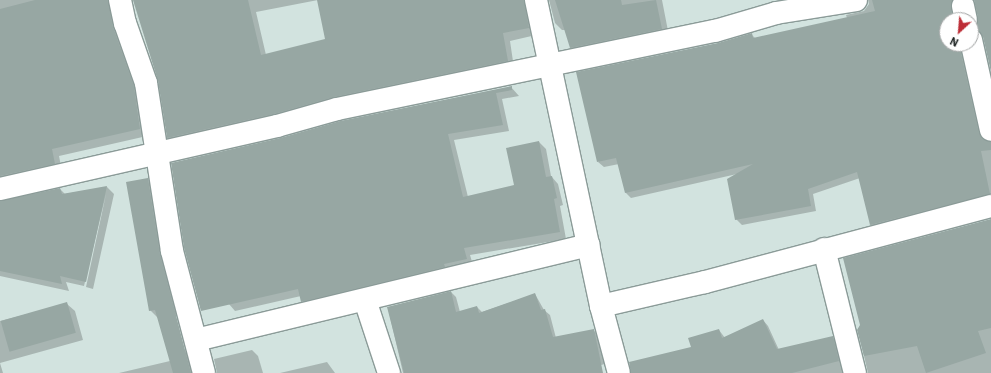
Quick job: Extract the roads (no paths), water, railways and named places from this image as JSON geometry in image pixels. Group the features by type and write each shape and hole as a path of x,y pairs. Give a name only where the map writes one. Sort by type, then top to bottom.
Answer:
{"street":[{"path":"120,0 125,23 146,83 172,251 204,373"},
{"path":"536,0 601,306 619,373"},
{"path":"0,190 156,152 277,126 337,108 365,105 549,63 716,31 776,13 856,0"},
{"path":"974,52 991,130"},
{"path":"601,306 705,282 824,249 991,206"},
{"path":"196,340 589,245"},
{"path":"824,249 855,373"},
{"path":"365,300 389,373"}]}
